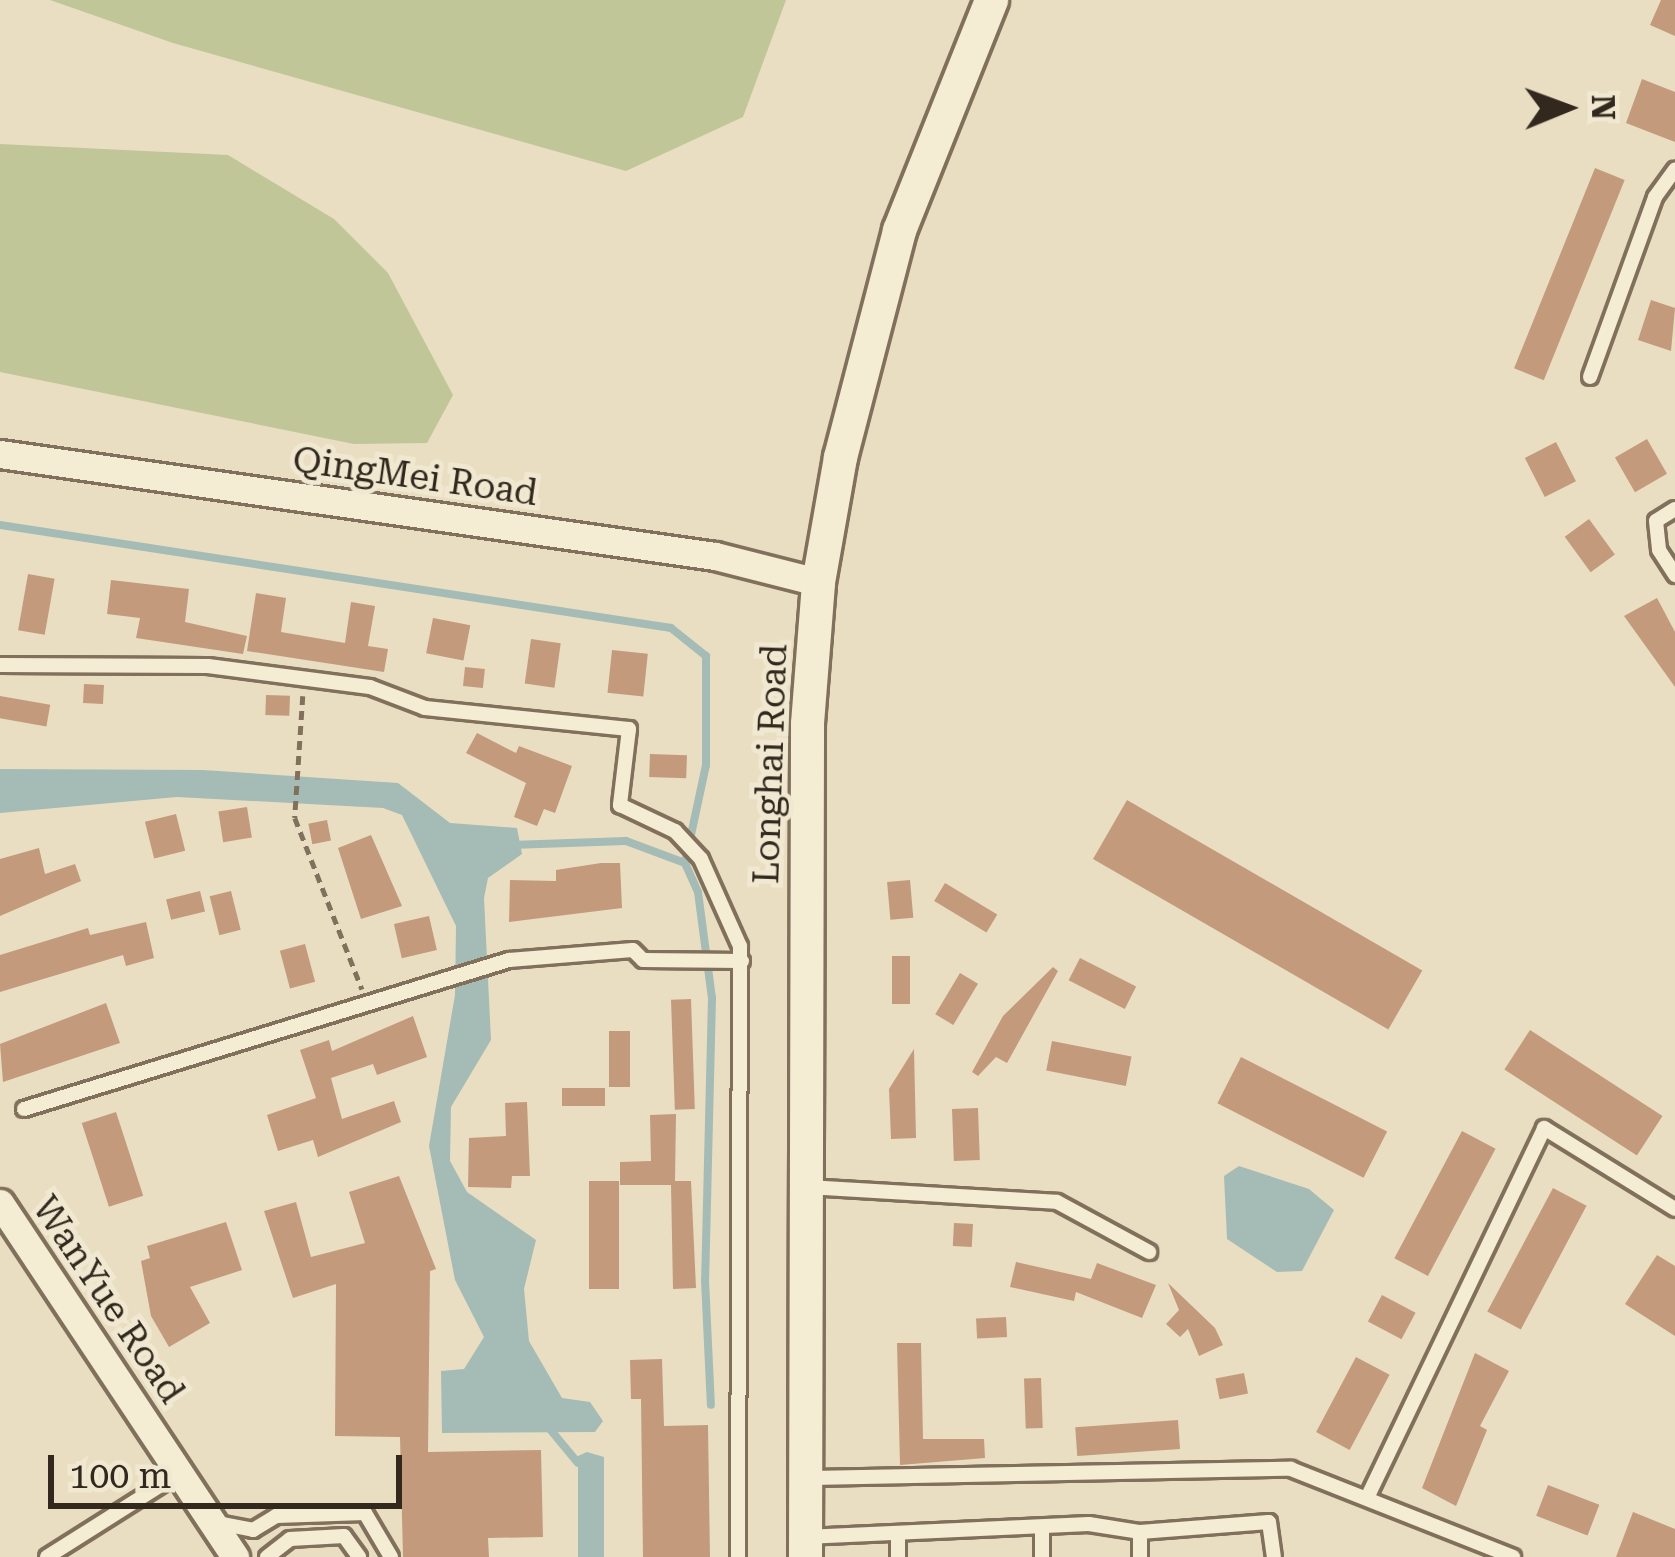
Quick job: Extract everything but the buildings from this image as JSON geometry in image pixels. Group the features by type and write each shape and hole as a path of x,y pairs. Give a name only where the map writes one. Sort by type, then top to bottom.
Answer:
{"street":[{"name":"Longhai Road","path":"806,1547 807,723 818,582 840,457 899,230 992,0"},
{"name":"QingMei Road","path":"0,454 715,556 818,582"},
{"name":"WanYue Road","path":"0,1203 235,1557"}],"lane":[{"path":"1590,377 1654,197 1675,169"},
{"path":"1675,509 1656,521 1659,550 1675,575"},
{"path":"0,665 208,666 370,688 425,708 629,729 620,805 675,831 701,859 732,916 742,961 737,1557"},
{"path":"24,1109 509,961 633,950 643,960 742,961"},
{"path":"1368,1496 1544,1128 1675,1209"},
{"path":"806,1187 1057,1202 1149,1252"},
{"path":"805,1478 1291,1469 1513,1557"},
{"path":"47,1557 179,1473"},
{"path":"211,1520 237,1531 275,1516 365,1514 391,1557"},
{"path":"806,1547 898,1533 1042,1527 1140,1532 1269,1522 1274,1557"},
{"path":"1042,1527 1042,1557"},
{"path":"1140,1532 1141,1557"},
{"path":"898,1533 898,1557"},
{"path":"267,1557 290,1539 344,1536 359,1557"}],"path":[{"path":"305,679 294,767 295,818 367,1001"}],"green space":[{"path":"50,0 786,0 743,117 626,171 173,43"},
{"path":"0,144 228,155 334,219 388,273 453,395 427,443 354,444 0,372"}],"water":[{"path":"0,769 203,770 398,783 450,823 517,828 522,854 488,878 484,898 491,1040 451,1107 450,1161 467,1192 536,1240 524,1289 529,1341 562,1398 590,1402 603,1421 595,1432 442,1433 441,1371 464,1369 484,1337 455,1280 429,1146 455,995 456,926 402,815 383,808 177,797 0,813"},
{"path":"1239,1166 1309,1189 1334,1210 1302,1271 1277,1272 1227,1239 1224,1176"},
{"path":"587,1452 604,1457 604,1557 578,1557 578,1456"}],"waterway":[{"path":"0,525 671,628 706,656 706,765 685,863 698,892 712,998 705,1280 711,1405"},
{"path":"511,845 626,841 685,863"},
{"path":"549,1428 578,1463"}]}
